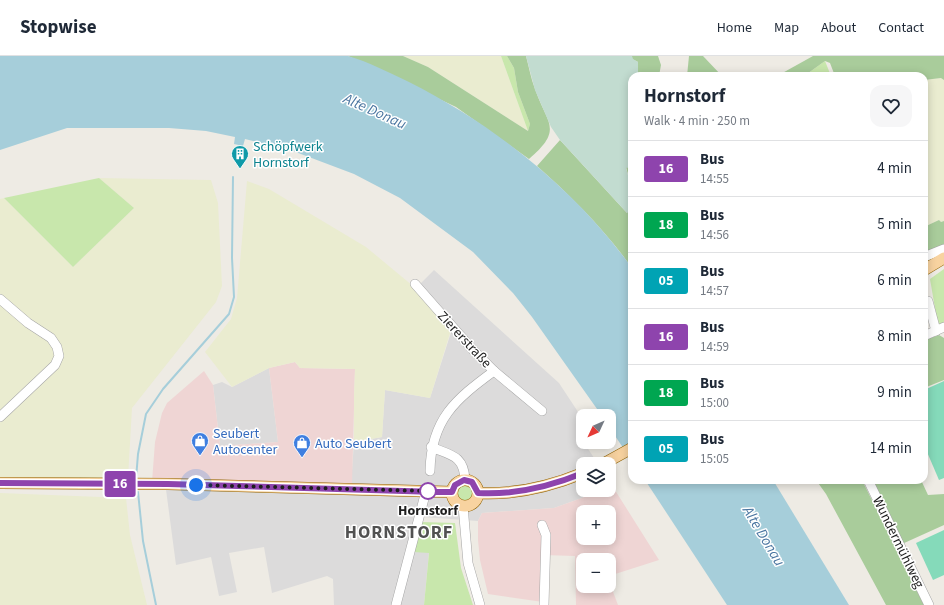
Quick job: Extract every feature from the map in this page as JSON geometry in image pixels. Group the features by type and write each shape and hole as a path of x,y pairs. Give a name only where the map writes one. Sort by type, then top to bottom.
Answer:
{"main road":[{"path":"928,268 944,258"},
{"path":"616,457 628,450"},
{"path":"478,493 503,493 536,489 576,475"},
{"path":"0,483 168,484 440,492 463,506 471,504 477,497 478,493 475,485 464,480 440,492"}],"street":[{"path":"928,255 944,249"},
{"name":"Ziererstraße","path":"415,284 473,350 494,370 468,390 448,410 437,428 431,447 430,470"},
{"path":"0,299 28,323 51,338 57,347 59,356 56,365 0,416"},
{"path":"928,301 940,329 928,334"},
{"path":"494,370 542,411"},
{"path":"431,447 460,461 464,470 464,480"},
{"name":"Wundermühlweg","path":"870,484 929,605"},
{"path":"396,605 440,492"},
{"path":"463,506 468,563 480,605"},
{"path":"542,525 546,536 544,605"}],"shaded area":[{"path":"434,270 559,383 576,409 576,449 588,449 593,457 576,457 576,497 585,497 554,508 482,513 478,521 422,517 414,552 429,552 424,605 334,605 333,579 327,576 272,593 264,547 229,553 237,592 219,596 211,557 176,565 165,482 351,485 354,442 382,437 385,390 430,398 454,323 419,285"},
{"path":"295,362 300,368 355,369 352,485 152,482 155,442 162,413 167,403 204,371 213,385 220,446 278,442 269,368"},
{"path":"269,368 278,442 220,446 213,385 222,382 232,387"},
{"path":"616,492 659,560 616,574 616,553 576,553 576,593 614,593 618,605 576,605 575,556 543,555 543,602 488,594 480,560 478,540 478,521 482,513 554,508 585,497 616,497"}],"green space":[{"path":"348,56 403,56 428,67 528,131 530,124 518,92 514,68 507,56 526,56 534,85 548,119 550,126 549,133 540,149 529,159 456,107"},
{"path":"403,56 501,56 528,131 428,67"},
{"path":"501,56 507,56 514,68 518,92 530,124 528,131"},
{"path":"526,56 632,56 633,59 638,62 638,72 628,72 628,168 626,168 628,175 627,213 560,140 551,127 535,90"},
{"path":"632,56 658,56 661,65 660,72 638,72 638,62 632,59"},
{"path":"689,56 703,56 718,72 687,72"},
{"path":"813,56 944,56 944,80 941,78 928,80 928,72 833,72 830,63 825,61 810,72 784,72"},
{"path":"825,61 829,72 810,72"},
{"path":"942,78 944,80 944,221 941,222 939,220 928,225 928,80"},
{"path":"560,140 627,213 628,208 628,262 588,214 537,166"},
{"path":"99,178 211,180 218,203 222,286 216,302 132,408 128,478 0,479 0,199 4,198 73,267 134,208"},
{"path":"99,178 134,208 73,267 4,198"},
{"path":"247,181 269,189 366,247 413,286 451,330 430,398 385,390 382,437 354,442 355,369 300,368 295,362 269,368 232,387 205,352 231,319 237,298"},
{"path":"939,220 941,222 944,221 944,245 928,252 928,225"},
{"path":"944,269 944,323 938,326 930,279"},
{"path":"939,335 944,338 944,380 928,386 928,339"},
{"path":"944,381 944,478 939,480 928,454 928,388"},
{"path":"461,484 469,484 474,489 472,500 469,502 461,502 456,497 456,489"},
{"path":"819,484 864,484 924,605 886,605 826,494"},
{"path":"875,484 923,484 928,495 944,494 944,525 902,544"},
{"path":"0,493 126,498 130,535 147,605 0,605"},
{"path":"421,522 455,523 461,568 473,605 424,605 429,553 413,552"},
{"path":"944,530 944,575 933,580 916,543"}],"water":[{"name":"Alte Donau","path":"0,56 348,56 372,64 441,99 503,139 532,162 585,212 610,239 628,263 628,455 616,437 616,409 597,409 532,317 513,293 473,252 400,198 354,174 293,151 245,139 243,146 234,144 235,137 206,131 169,128 67,128 0,150"},
{"name":"Alte Donau","path":"648,484 775,484 849,605 727,605"}],"waterway":[{"path":"136,479 138,454 146,414 163,389 229,314 234,297 232,258 233,177"},
{"path":"138,492 143,541 156,605"}],"bus line":[{"name":"16","path":"0,483 168,484 329,490 452,492 457,482 461,480 469,480 475,485 478,493 492,494 543,487 576,476"}],"place":[{"name":"Schöpfwerk Hornstorf","path":"240,169"},
{"name":"Seubert Autocenter","path":"200,456"},
{"name":"Auto Seubert","path":"302,458"},
{"name":"Hornstorf","path":"428,491"}],"district":[{"name":"HORNSTORF","path":"399,532"}],"route":[{"path":"196,485 329,490 428,491"}]}
